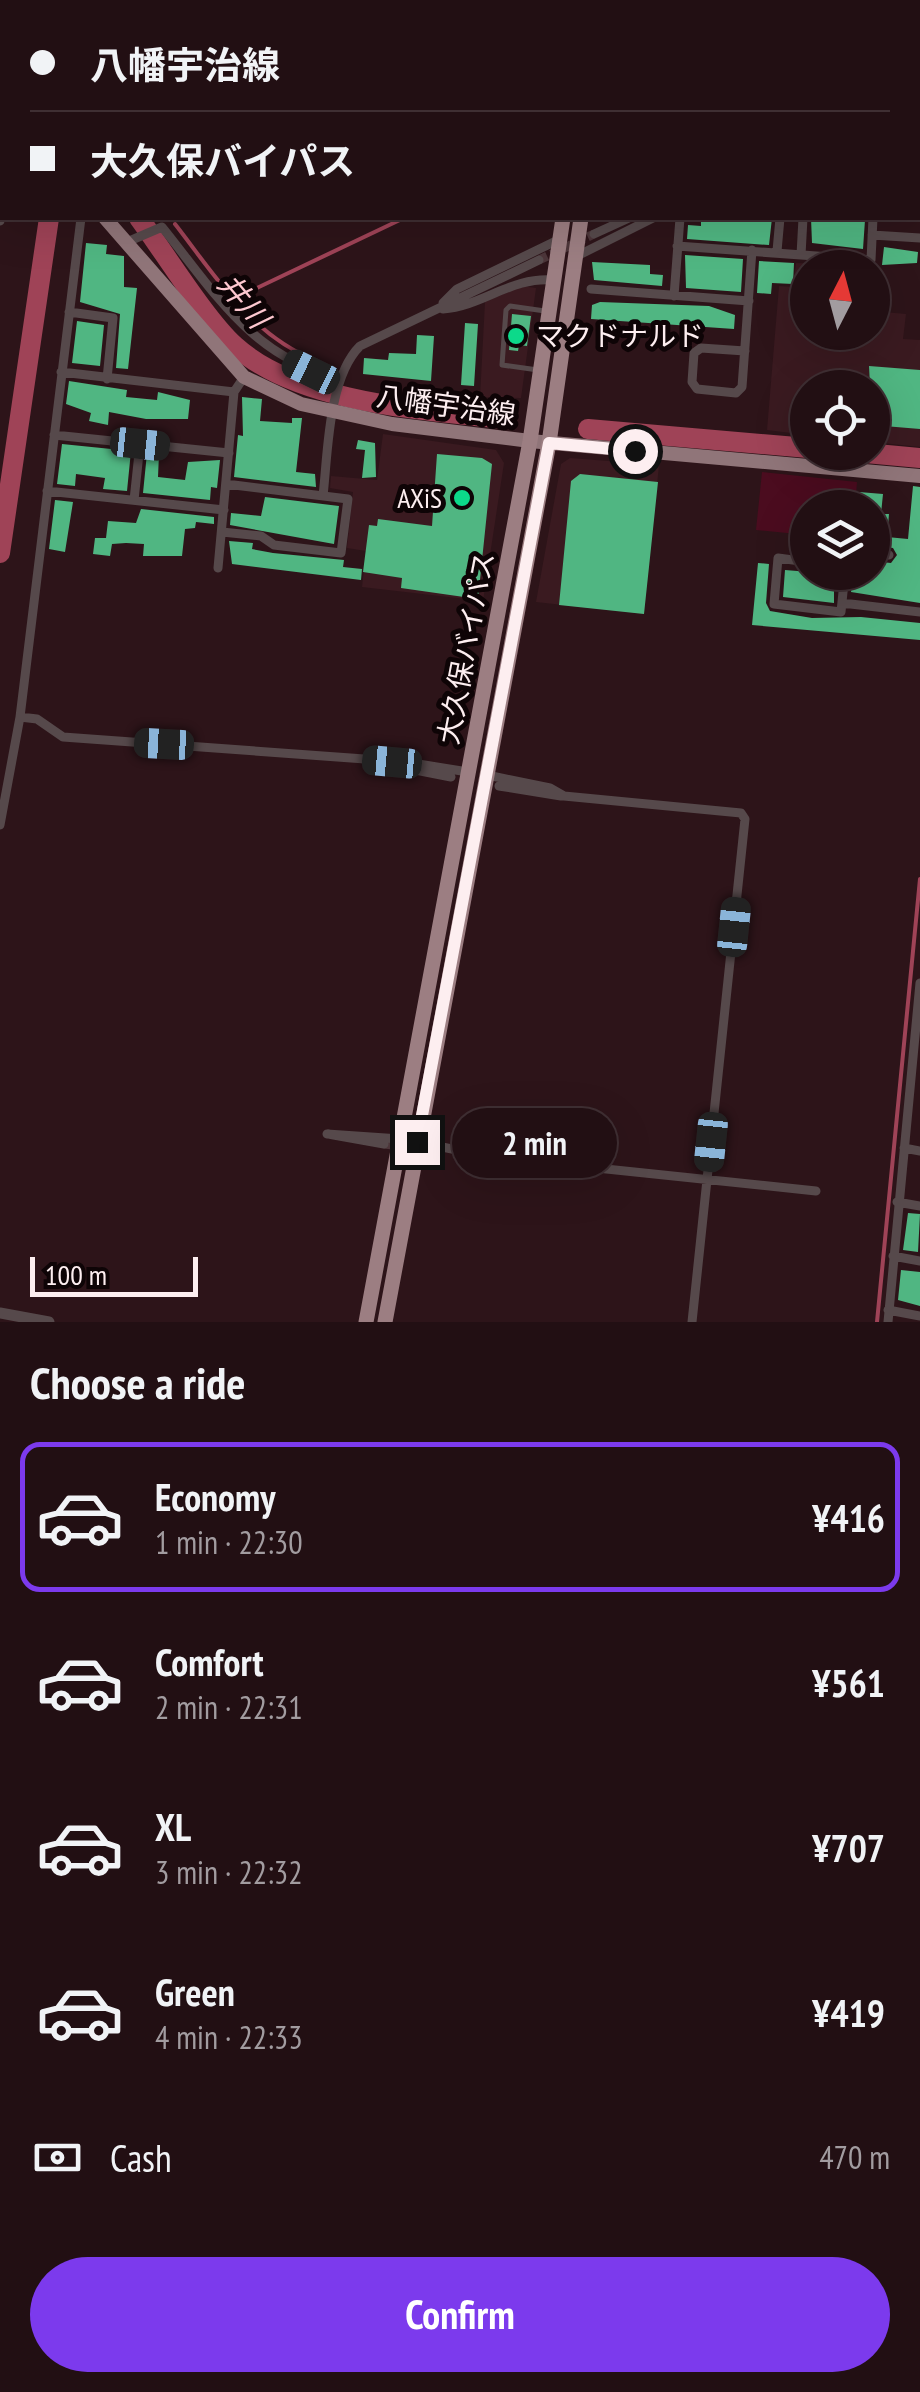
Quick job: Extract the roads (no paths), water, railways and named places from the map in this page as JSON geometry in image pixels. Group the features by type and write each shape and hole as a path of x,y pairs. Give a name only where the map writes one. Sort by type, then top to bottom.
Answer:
{"highway":[{"name":"大久保バイパス","path":"385,1322 424,1146 476,773 564,220"},
{"name":"大久保バイパス","path":"366,1322 392,1142 549,443 582,220"}],"main road":[{"name":"八幡宇治線","path":"109,220 133,239 244,377 301,404 530,441 920,476"}],"street":[{"path":"0,825 20,717 81,220"},
{"path":"594,234 625,220"},
{"path":"576,256 649,220"},
{"path":"674,296 680,220"},
{"path":"777,252 780,220"},
{"path":"800,250 803,220"},
{"path":"871,250 873,220"},
{"path":"133,239 162,227 246,332 311,372 341,377"},
{"path":"872,235 920,238"},
{"path":"438,309 457,289 560,239"},
{"path":"678,246 790,254"},
{"path":"745,351 701,348 694,354 692,382 698,390 736,393 742,387 745,351 749,301 752,250"},
{"path":"323,496 334,409 346,360 360,346 539,260"},
{"path":"438,309 464,308 518,282 554,280"},
{"path":"592,290 749,301"},
{"path":"69,312 114,318 107,380"},
{"path":"61,372 234,392"},
{"path":"218,568 234,392 244,377"},
{"path":"54,434 229,453"},
{"path":"134,500 140,444"},
{"path":"222,532 260,536 274,545 341,552 348,499 226,484"},
{"path":"47,491 224,510"},
{"path":"790,560 778,558 774,604 841,612 843,590"},
{"path":"842,604 920,612"},
{"path":"20,717 36,719 63,737 392,762 476,773 550,788 564,796"},
{"path":"392,762 398,768 451,777"},
{"path":"499,786 741,813 746,819 692,1322"},
{"path":"888,1322 897,1202 914,1094 920,983"},
{"path":"392,1142 327,1134 392,1142"},
{"path":"424,1146 492,1157 816,1191"},
{"path":"424,1146 492,1157"},
{"path":"904,1148 920,1151"},
{"path":"897,1202 920,1206"},
{"path":"893,1256 920,1261"},
{"path":"888,1310 920,1316"},
{"path":"0,1313 49,1322"}],"lane":[{"path":"541,370 502,364 506,310 513,306 550,312"}],"waterway":[{"path":"0,553 49,220"},
{"name":"井川","path":"140,220 211,320 235,346 261,365 326,392 400,407 504,419"},
{"path":"240,296 400,220"},
{"path":"175,224 253,320 293,350 316,361"},
{"name":"井川","path":"588,429 790,446"},
{"name":"井川","path":"890,455 920,458"},
{"path":"877,1322 920,879"}],"tunnel":[{"path":"539,260 594,234"},
{"path":"384,1144 431,1150"}],"place":[{"name":"マクドナルド","path":"516,336"},
{"name":"AXiS","path":"462,498"}]}
